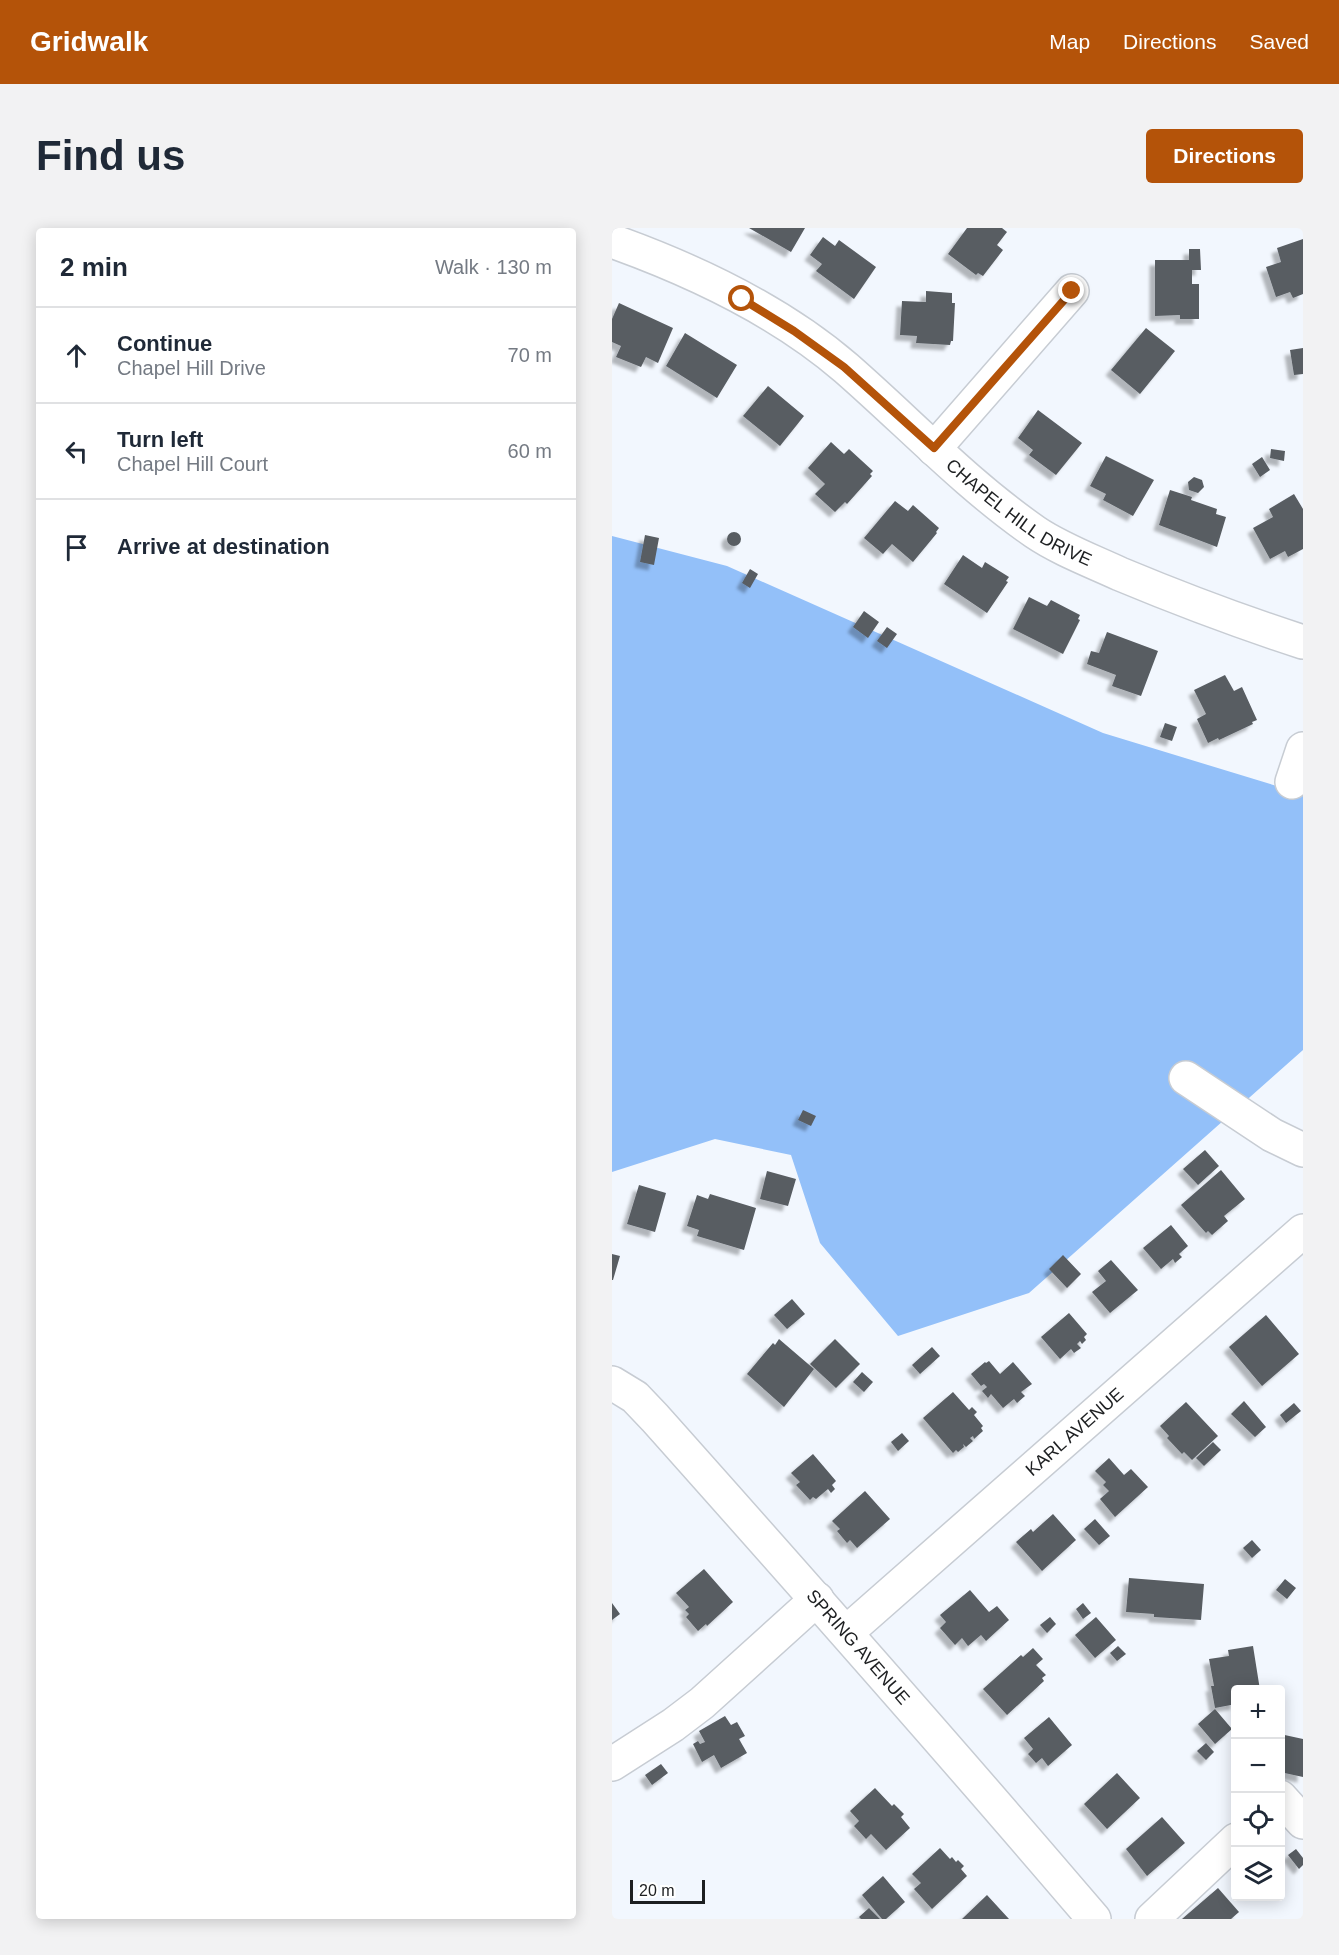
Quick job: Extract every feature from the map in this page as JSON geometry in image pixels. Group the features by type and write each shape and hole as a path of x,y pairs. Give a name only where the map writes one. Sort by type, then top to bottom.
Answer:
{"street":[{"name":"CHAPEL HILL DRIVE","path":"612,241 702,277 794,331 844,367 984,494 1037,533 1091,561 1141,583 1241,622 1303,642"},
{"path":"934,448 1072,291"},
{"path":"1292,782 1303,749"},
{"path":"1186,1078 1272,1135 1303,1150"},
{"name":"KARL AVENUE","path":"847,1632 1303,1231"},
{"name":"SPRING AVENUE","path":"634,1399 847,1632 915,1714 1094,1919"},
{"path":"612,1764 673,1725 702,1703 817,1599"},
{"path":"1285,1802 1303,1822"},
{"path":"1152,1919 1231,1845"}],"shaded area":[{"path":"612,536 727,566 1103,733 1303,794 1303,1050 1029,1293 898,1336 820,1243 791,1155 715,1139 612,1172"}],"building":[{"path":"749,228 805,228 791,252"},
{"path":"967,228 1002,228 1007,232 997,245 1003,250 983,276 978,273 976,275 948,254"},
{"path":"823,237 835,246 839,240 876,267 854,299 816,271 822,264 810,255"},
{"path":"1303,239 1303,294 1293,298 1290,292 1276,297 1266,267 1281,262 1277,248"},
{"path":"1189,249 1200,249 1201,270 1192,270 1192,284 1199,284 1199,319 1180,319 1180,315 1155,316 1155,260 1189,260"},
{"path":"926,291 952,293 952,303 955,303 953,341 950,345 916,343 917,336 900,335 902,301 926,302"},
{"path":"619,303 673,328 658,363 646,357 641,367 616,357 621,346 612,342 612,319"},
{"path":"1146,328 1175,351 1140,394 1111,370"},
{"path":"685,333 737,365 717,398 666,366"},
{"path":"1303,348 1303,374 1294,375 1290,350"},
{"path":"768,386 804,416 780,446 743,416"},
{"path":"1038,410 1082,443 1056,475 1029,455 1033,450 1018,438"},
{"path":"831,442 844,454 849,449 873,471 870,474 872,476 847,504 845,502 835,512 815,494 825,484 808,468"},
{"path":"1271,449 1285,451 1284,461 1270,458"},
{"path":"1106,456 1154,480 1133,516 1103,500 1106,494 1090,486"},
{"path":"1262,457 1270,470 1260,477 1252,464"},
{"path":"1194,477 1202,480 1204,487 1198,493 1189,490 1188,482"},
{"path":"1170,490 1217,509 1216,514 1226,517 1217,547 1159,525"},
{"path":"1294,494 1303,509 1303,549 1288,557 1285,551 1270,559 1253,528 1273,517 1269,509"},
{"path":"895,501 908,511 913,505 939,528 913,562 892,544 883,554 864,538"},
{"path":"731,532 737,532 741,539 737,546 731,546 727,542 727,536"},
{"path":"645,535 659,538 654,565 640,562"},
{"path":"963,555 982,568 985,562 1009,577 987,613 944,584"},
{"path":"750,569 758,574 750,588 742,583"},
{"path":"1029,597 1047,606 1051,600 1080,615 1078,619 1080,620 1063,654 1013,629"},
{"path":"864,611 879,622 868,638 853,627"},
{"path":"887,627 897,634 887,648 877,641"},
{"path":"1107,632 1158,651 1141,696 1112,686 1116,675 1087,664 1091,651 1099,653"},
{"path":"1225,675 1234,691 1242,687 1257,720 1219,740 1218,738 1208,743 1197,719 1206,714 1194,690"},
{"path":"1165,723 1177,727 1172,741 1160,737"},
{"path":"803,1110 816,1116 811,1126 798,1120"},
{"path":"1205,1150 1219,1166 1198,1185 1183,1169"},
{"path":"1221,1170 1245,1199 1224,1216 1228,1221 1212,1235 1208,1231 1206,1233 1181,1205"},
{"path":"767,1171 796,1179 788,1206 760,1199"},
{"path":"639,1185 666,1193 655,1232 627,1224"},
{"path":"710,1194 756,1208 744,1250 697,1236 699,1230 687,1226 697,1195 708,1199"},
{"path":"1171,1225 1188,1246 1179,1254 1182,1257 1175,1263 1173,1259 1161,1269 1143,1248"},
{"path":"612,1254 620,1256 613,1280 612,1280"},
{"path":"1063,1255 1081,1274 1067,1288 1049,1269"},
{"path":"1111,1260 1138,1290 1110,1313 1092,1292 1106,1281 1098,1271"},
{"path":"792,1299 805,1314 787,1329 774,1315"},
{"path":"1069,1313 1087,1334 1084,1337 1086,1340 1082,1344 1080,1341 1077,1344 1081,1348 1074,1353 1071,1349 1060,1359 1041,1337"},
{"path":"1266,1315 1299,1354 1262,1386 1229,1347"},
{"path":"779,1339 814,1369 784,1407 747,1374"},
{"path":"835,1339 860,1364 836,1388 810,1364"},
{"path":"932,1347 940,1356 920,1374 912,1365"},
{"path":"989,1361 1000,1374 1013,1362 1032,1384 1021,1392 1025,1396 1017,1403 1014,1399 1003,1408 991,1394 988,1398 982,1391 987,1387 984,1384 981,1386 971,1374"},
{"path":"862,1372 873,1382 864,1392 853,1382"},
{"path":"953,1392 969,1410 972,1407 977,1412 974,1415 983,1426 981,1428 983,1431 974,1439 973,1436 970,1438 973,1441 966,1447 963,1444 964,1447 953,1453 923,1418"},
{"path":"1244,1401 1266,1427 1255,1437 1231,1414"},
{"path":"1186,1402 1218,1436 1192,1460 1184,1452 1182,1454 1167,1438 1169,1436 1160,1426"},
{"path":"1294,1403 1301,1411 1286,1423 1280,1415"},
{"path":"902,1433 909,1441 898,1451 891,1442"},
{"path":"1213,1442 1221,1450 1204,1466 1196,1458"},
{"path":"813,1454 836,1481 832,1485 835,1489 831,1493 828,1489 816,1499 813,1497 810,1500 796,1485 800,1482 791,1473"},
{"path":"1109,1458 1124,1475 1131,1469 1148,1487 1115,1517 1100,1499 1109,1491 1103,1485 1106,1482 1095,1471"},
{"path":"865,1491 890,1519 857,1548 850,1540 847,1543 837,1531 840,1529 832,1521"},
{"path":"1053,1514 1076,1540 1042,1571 1016,1542 1031,1529 1033,1532"},
{"path":"1095,1519 1110,1536 1099,1545 1084,1529"},
{"path":"1252,1540 1261,1550 1252,1558 1243,1548"},
{"path":"704,1569 733,1602 707,1626 706,1624 698,1631 686,1617 689,1614 685,1610 689,1607 676,1593"},
{"path":"1129,1578 1204,1584 1201,1620 1154,1617 1154,1614 1126,1612"},
{"path":"1285,1579 1296,1588 1287,1599 1276,1590"},
{"path":"970,1590 989,1612 997,1606 1009,1620 986,1641 981,1635 968,1646 962,1638 955,1645 940,1628 946,1622 940,1615"},
{"path":"612,1603 620,1614 612,1620"},
{"path":"1083,1603 1091,1613 1083,1619 1076,1609"},
{"path":"1050,1617 1056,1624 1047,1633 1040,1625"},
{"path":"1096,1617 1116,1640 1095,1658 1075,1635"},
{"path":"1118,1646 1126,1654 1117,1661 1110,1653"},
{"path":"1253,1646 1259,1685 1231,1685 1231,1705 1215,1708 1209,1659 1229,1656 1228,1650"},
{"path":"1033,1648 1043,1659 1036,1665 1046,1675 1042,1678 1044,1681 1007,1715 983,1689 1021,1655 1023,1657"},
{"path":"1215,1709 1231,1730 1215,1744 1198,1724"},
{"path":"725,1716 731,1725 737,1722 745,1736 739,1739 747,1753 721,1768 714,1755 702,1762 693,1744 698,1741 700,1744 705,1742 699,1731"},
{"path":"1049,1717 1072,1745 1048,1766 1042,1758 1036,1763 1028,1754 1033,1749 1024,1738"},
{"path":"1285,1735 1303,1739 1303,1777 1285,1773"},
{"path":"1206,1743 1214,1752 1206,1760 1197,1751"},
{"path":"661,1764 668,1773 652,1785 645,1775"},
{"path":"1117,1773 1140,1798 1107,1829 1084,1804"},
{"path":"875,1788 892,1806 894,1804 904,1814 901,1817 910,1828 886,1850 871,1834 866,1839 854,1826 859,1821 850,1811"},
{"path":"1162,1817 1185,1843 1147,1876 1126,1849"},
{"path":"940,1848 950,1859 952,1857 956,1862 958,1860 964,1866 961,1869 967,1876 932,1909 914,1889 921,1883 912,1874"},
{"path":"1296,1849 1303,1858 1303,1865 1299,1869 1288,1855"},
{"path":"883,1876 905,1902 886,1919 882,1919 862,1895"},
{"path":"1218,1888 1239,1912 1231,1919 1182,1919"},
{"path":"987,1895 1009,1919 962,1919"},
{"path":"869,1908 880,1919 861,1919 859,1917"}],"route":[{"path":"742,299 794,331 844,367 934,448 1072,291"}]}
